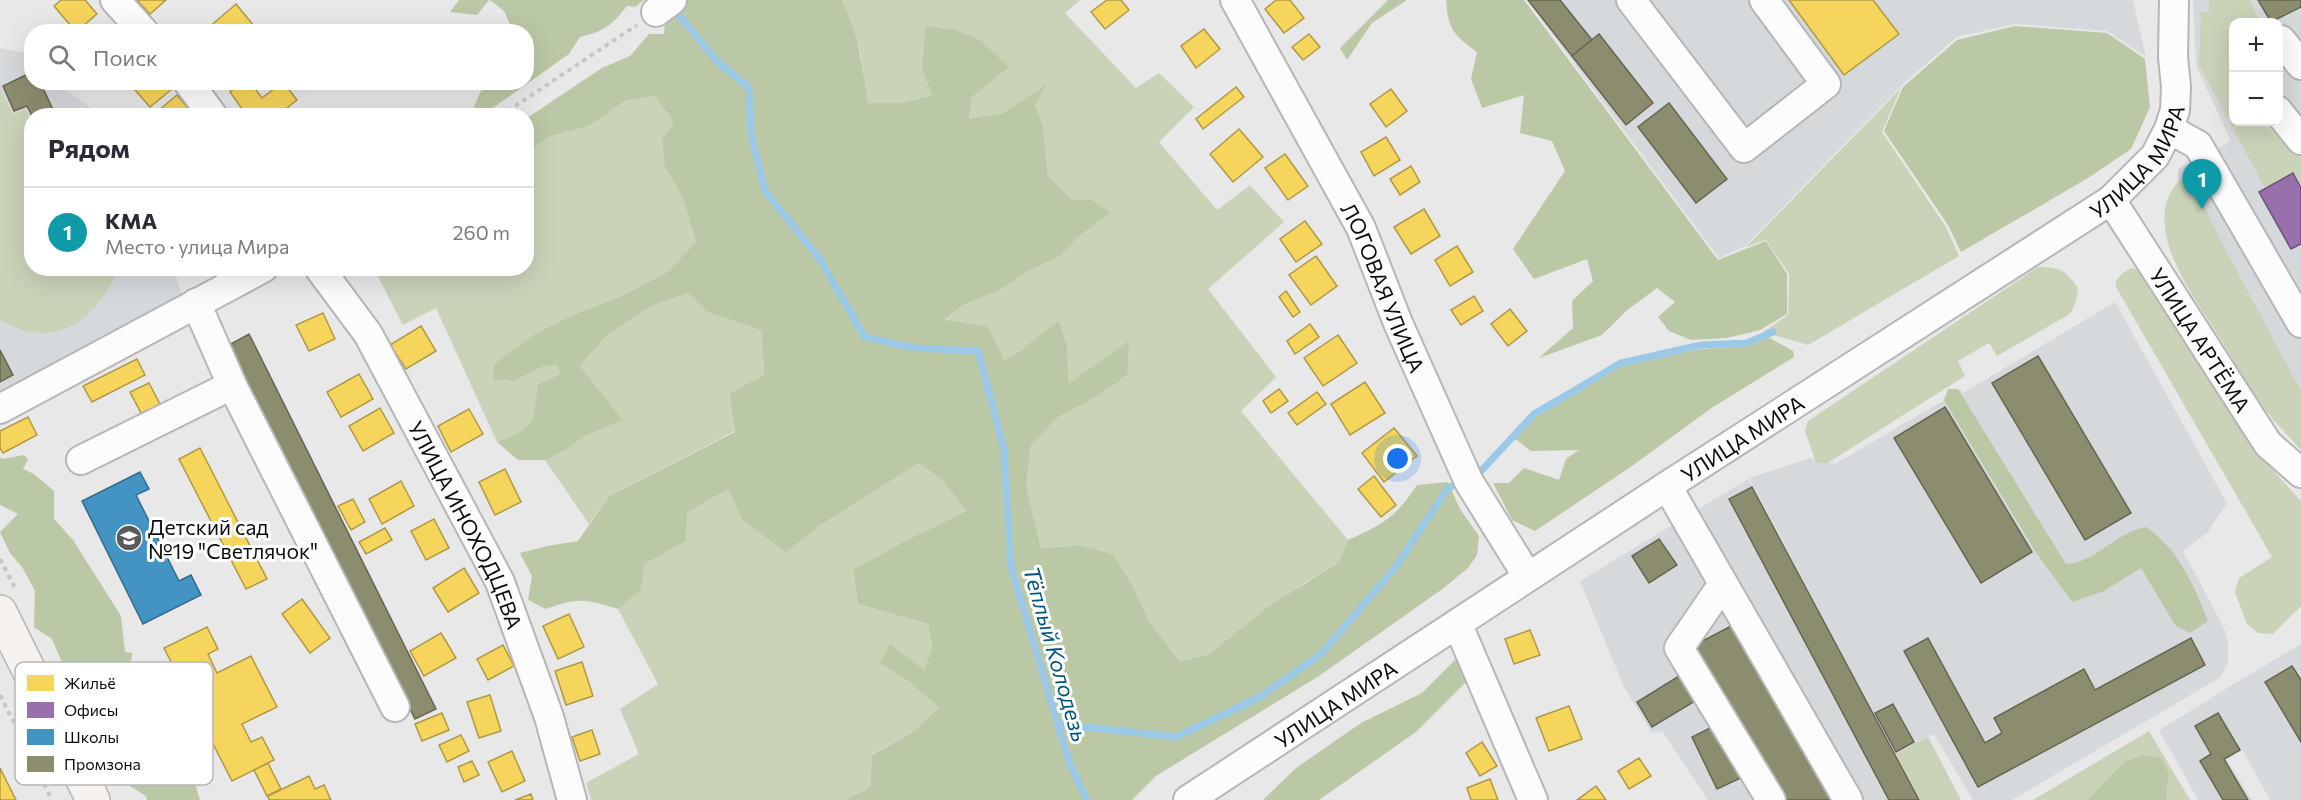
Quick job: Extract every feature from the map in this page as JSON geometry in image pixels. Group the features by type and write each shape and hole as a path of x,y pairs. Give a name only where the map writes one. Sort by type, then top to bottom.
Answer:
{"main road":[{"path":"0,614 24,662"},
{"path":"86,785 93,800"}],"street":[{"path":"115,0 137,24"},
{"name":"ЛОГОВАЯ УЛИЦА","path":"1235,0 1361,228 1398,323 1468,482 1528,577"},
{"path":"1630,0 1744,148 1826,84 1764,0"},
{"path":"2159,0 2173,57"},
{"name":"УЛИЦА МИРА","path":"1188,800 1667,486 2111,200 2155,156 2169,129 2175,110 2174,0"},
{"path":"2283,41 2301,65"},
{"path":"194,90 207,108"},
{"path":"2283,117 2301,140"},
{"path":"2169,129 2199,145 2301,323"},
{"name":"УЛИЦА АРТЁМА","path":"2111,200 2268,444 2301,473"},
{"path":"0,410 247,276"},
{"name":"УЛИЦА ИНОХОДЦЕВА","path":"325,276 368,334 500,582 549,717 572,800"},
{"path":"196,303 232,385 395,707"},
{"path":"81,460 232,385"},
{"path":"1667,486 1848,800"},
{"path":"1723,584 1679,648 1771,800"},
{"path":"1458,625 1533,800"}],"path":[{"path":"512,108 664,6"},
{"path":"0,694 15,725"},
{"path":"45,785 52,800"}],"shaded area":[{"path":"1527,0 2133,0 2146,57 2107,31 2015,24 1957,37 1902,85 1745,246 1719,258"},
{"path":"2193,0 2301,0 2301,420 2180,258 2178,169 2231,141 2196,66"},
{"path":"0,48 24,53 24,90 66,90 91,108 24,108 24,276 176,276 185,302 0,400"},
{"path":"2115,302 2227,503 2207,533 2183,551 2224,628 2228,640 2228,663 2221,677 2012,800 1973,800 1934,734 1896,755 1920,800 1708,800 1662,731 1651,732 1624,687 1580,581 1748,479 1815,602 1749,478 1810,458 1835,464 1961,390 1963,393"},
{"path":"2301,644 2301,800 2270,800 2242,750 2227,760 2252,800 2198,800 2159,730 2212,698 2218,708 2212,697"}],"green space":[{"path":"459,0 489,0 477,15 450,12"},
{"path":"490,0 644,0 635,7 627,6 612,23 602,30 580,37 569,54 534,79 534,24 510,24 504,11"},
{"path":"682,0 841,0 856,37 868,103 902,103 932,95 922,69 926,26 957,30 981,40 1009,67 972,97 969,119 1003,113 1047,84 1035,105 1043,126 1048,176 1071,199 1093,200 1111,213 1078,237 1060,256 1030,270 1000,290 963,305 945,320 988,327 1004,360 1016,354 1059,321 1067,346 1069,383 1129,341 1127,375 1096,397 1058,417 1031,445 1026,486 1041,548 1080,545 1113,554 1132,584 1150,623 1180,661 1208,655 1268,607 1339,562 1348,540 1370,530 1395,513 1417,485 1448,482 1460,509 1479,536 1477,555 1468,568 1441,590 1319,676 1156,776 1132,800 846,800 870,787 872,755 914,731 939,707 909,682 880,663 890,644 924,670 932,648 928,624 858,604 853,570 903,542 967,511 942,480 919,463 819,526 786,553 742,519 728,489 687,513 686,541 645,564 641,590 618,609 597,603 575,601 546,609 528,600 532,576 520,553 578,541 609,496 735,432 729,394 764,375 761,330 707,312 688,293 655,304 607,335 580,366 622,420 585,436 566,450 545,460 518,460 497,442 526,427 533,416 538,384 561,374 557,365 542,367 514,381 493,380 494,364 537,333 578,313 624,295 667,272 696,242 683,198 665,167 662,139 674,123 655,96 625,101 589,126 549,137 534,148 534,113 602,68 630,56 649,34 664,34 666,11"},
{"path":"841,0 1080,0 1065,13 1136,88 1159,73 1194,107 1159,142 1217,210 1250,185 1284,222 1208,289 1276,377 1241,411 1348,540 1339,562 1306,582 1208,655 1180,661 1150,623 1132,584 1113,554 1080,545 1041,548 1026,486 1031,445 1058,417 1096,397 1129,342 1069,383 1067,346 1016,354 1004,360 945,321 963,305 1000,290 1030,270 1060,256 1078,237 1111,213 1093,200 1071,199 1048,176 1043,126 1035,105 1046,85 1003,113 969,120 972,97 1009,67 981,40 957,30 922,69 932,95 902,103 868,103 861,55"},
{"path":"1388,0 1407,0 1372,23 1347,60 1340,48"},
{"path":"1446,0 1524,0 1718,260 1766,241 1787,274 1787,314 1760,330 1727,338 1691,340 1669,331 1658,317 1675,302 1657,288 1626,311 1602,335 1539,358 1573,328 1572,301 1593,281 1587,259 1534,279 1513,249 1565,171 1552,141 1520,133 1524,95 1482,108 1471,79 1477,52 1454,31 1448,18"},
{"path":"2209,0 2249,0 2259,18 2229,18 2229,121 2199,65 2201,12 2209,12"},
{"path":"2015,26 2107,33 2145,59 2150,107 2131,149 2088,178 1961,252 1948,225 1884,131 1903,87 1957,40"},
{"path":"0,88 13,114 24,110 24,276 114,276 98,303 71,326 55,332 38,333 20,329 0,320"},
{"path":"1901,88 1882,132 1946,227 1959,256 1808,345 1763,332 1788,315 1789,274 1766,240 1746,247"},
{"path":"518,90 493,108 473,108 481,91"},
{"path":"655,96 674,123 665,167 683,198 696,242 667,272 624,295 578,313 494,364 493,380 514,381 542,367 557,365 562,374 538,384 533,416 526,427 497,442 436,308 403,325 378,276 534,276 534,148 549,137 589,126 625,101"},
{"path":"2232,126 2263,126 2288,138 2301,154 2301,188 2293,173 2265,188"},
{"path":"2183,177 2190,177 2221,241 2301,391 2301,450 2271,417 2250,388 2195,299 2173,257 2166,235 2165,214 2170,194"},
{"path":"2038,267 2052,268 2066,273 2078,288 2076,302 2070,314 1997,356 1989,343 1958,361 1965,376 1826,464 1816,462 1805,431 1808,421"},
{"path":"2131,268 2139,270 2250,445 2301,501 2301,606 2273,634 2258,633 2247,624 2235,592 2239,578 2272,557 2116,287 2118,278"},
{"path":"688,293 707,312 761,329 764,375 729,395 735,431 609,496 589,524 545,460 566,450 585,436 621,420 580,366 607,335 655,304"},
{"path":"1768,337 1793,351 1794,357 1713,407 1632,466 1535,531 1512,520 1493,483 1509,483 1524,468 1559,480 1566,459 1579,450 1531,451 1514,438 1536,417 1621,366 1700,349 1747,346"},
{"path":"1948,389 1958,389 2066,564 2087,558 2125,535 2146,527 2168,546 2184,569 2208,621 2190,633 2175,625 2141,568 2104,591 2072,602 2035,551 1944,400"},
{"path":"24,455 28,459 23,469 34,474 54,491 54,519 73,540 121,616 125,652 132,653 131,662 62,662 52,639 34,627 35,591 22,567 10,553 0,532 18,514 0,505 0,457 2,459"},
{"path":"919,463 942,480 968,511 903,542 853,570 858,604 928,624 932,648 924,671 880,663 909,682 939,707 914,731 872,754 870,787 846,800 591,800 586,783 639,754 620,709 658,684 618,609 641,590 645,564 686,541 687,513 728,489 742,519 786,553 819,526"},
{"path":"1456,659 1469,679 1416,732 1319,800 1263,800 1296,768 1361,723 1422,693"},
{"path":"2149,731 2190,800 2166,800 2169,773 2161,758 2124,762 2087,800 2033,800"},
{"path":"1928,737 1961,800 1920,800 1896,754"},
{"path":"2142,755 2161,758 2169,773 2166,800 2087,800 2124,762"},
{"path":"128,785 196,785 200,800 147,800 146,796"}],"building: Жильё":[{"path":"61,0 85,0 97,14 85,24 69,24 54,6"},
{"path":"137,0 166,0 150,14"},
{"path":"1107,0 1121,0 1129,10 1105,29 1091,12"},
{"path":"1276,0 1290,0 1304,18 1284,33 1265,9"},
{"path":"1789,0 1873,0 1899,34 1844,75"},
{"path":"236,4 252,24 213,24"},
{"path":"1204,29 1220,49 1196,68 1181,46"},
{"path":"1309,34 1320,47 1303,60 1292,47"},
{"path":"1236,87 1244,97 1203,129 1196,119"},
{"path":"1391,89 1407,111 1386,127 1370,104"},
{"path":"135,90 171,90 150,107"},
{"path":"232,90 256,90 262,98 272,90 289,90 297,100 287,108 241,108 230,92"},
{"path":"177,95 188,108 162,108"},
{"path":"1239,129 1263,157 1233,182 1210,154"},
{"path":"1386,137 1400,160 1374,176 1361,152"},
{"path":"1285,154 1308,186 1288,200 1265,168"},
{"path":"1411,166 1420,182 1400,195 1390,179"},
{"path":"1424,209 1440,236 1411,254 1394,227"},
{"path":"1305,221 1322,244 1296,262 1280,239"},
{"path":"1457,246 1473,272 1450,286 1435,260"},
{"path":"1316,256 1337,286 1311,305 1289,275"},
{"path":"1286,291 1300,312 1293,317 1279,297"},
{"path":"1474,296 1483,311 1461,325 1451,310"},
{"path":"1510,309 1527,331 1508,346 1491,324"},
{"path":"323,313 335,339 309,351 296,325"},
{"path":"1310,324 1319,337 1295,354 1287,341"},
{"path":"421,326 436,351 406,369 390,345"},
{"path":"1338,335 1357,363 1323,386 1304,358"},
{"path":"137,359 145,375 92,402 83,386"},
{"path":"359,374 373,399 341,417 327,392"},
{"path":"1365,382 1385,413 1350,435 1331,404"},
{"path":"149,383 162,408 143,417 130,392"},
{"path":"1279,389 1288,401 1271,413 1263,401"},
{"path":"1317,392 1326,404 1297,425 1288,413"},
{"path":"380,408 394,433 363,451 349,426"},
{"path":"469,409 483,434 451,452 438,426"},
{"path":"28,417 37,435 3,453 0,448 0,431"},
{"path":"1394,428 1417,456 1384,482 1362,453"},
{"path":"200,448 267,579 246,589 179,459"},
{"path":"505,469 521,502 495,515 479,482"},
{"path":"1374,476 1396,505 1381,517 1358,489"},
{"path":"401,481 414,506 382,524 369,499"},
{"path":"353,499 365,522 351,530 338,506"},
{"path":"434,519 449,548 426,560 411,531"},
{"path":"385,528 392,540 366,554 359,542"},
{"path":"464,568 479,593 448,612 433,588"},
{"path":"302,599 330,638 310,653 282,614"},
{"path":"569,614 584,647 558,659 543,626"},
{"path":"207,627 218,649 208,654 212,662 171,662 164,648"},
{"path":"1530,630 1540,655 1514,664 1505,639"},
{"path":"441,633 456,658 424,676 410,651"},
{"path":"503,645 514,666 488,680 477,659"},
{"path":"251,656 277,707 242,724 251,742 262,737 274,760 232,781 213,744 213,665 217,673"},
{"path":"582,662 593,696 566,705 555,671"},
{"path":"490,695 501,731 479,738 467,702"},
{"path":"1569,706 1582,739 1549,751 1536,718"},
{"path":"442,713 449,730 422,741 415,724"},
{"path":"592,730 600,754 580,761 572,737"},
{"path":"461,735 469,751 447,762 439,745"},
{"path":"1482,742 1497,766 1480,776 1466,753"},
{"path":"512,751 525,781 502,792 488,762"},
{"path":"1639,758 1651,776 1629,789 1618,771"},
{"path":"472,761 479,775 464,782 458,767"},
{"path":"268,763 281,789 267,796 254,770"},
{"path":"0,768 16,800 0,800"},
{"path":"309,776 315,789 324,785 331,800 269,800 268,796"},
{"path":"1490,779 1498,800 1471,800 1467,788"},
{"path":"1596,786 1606,800 1577,800"},
{"path":"531,794 533,800 515,800"}],"building: Офисы":[{"path":"2293,173 2301,188 2301,244 2291,249 2259,192"}],"building: Школы":[{"name":"Детский сад №19 \"Светлячок\"","path":"140,472 149,489 136,495 179,581 191,575 201,595 143,624 82,501"}],"building: Промзона":[{"path":"1528,0 1560,0 1592,40 1572,56"},
{"path":"2258,0 2301,0 2301,7 2279,18 2269,18"},
{"path":"1599,34 1653,103 1626,125 1572,56"},
{"path":"24,76 24,90 44,90 52,108 28,108 27,106 14,111 3,86"},
{"path":"1669,103 1727,179 1696,203 1638,127"},
{"path":"249,334 436,709 415,719 229,345"},
{"path":"0,350 13,375 0,382"},
{"path":"2038,356 2131,513 2085,540 1992,383"},
{"path":"1945,407 2032,552 1981,583 1894,438"},
{"path":"1752,487 1919,800 1889,800 1729,499"},
{"path":"1659,539 1677,565 1649,583 1632,556"},
{"path":"1737,623 1838,800 1782,800 1689,648"},
{"path":"1928,638 1985,743 2002,733 1994,718 2084,669 2095,690 2191,638 2205,665 1978,787 1904,651"},
{"path":"2292,666 2301,680 2301,742 2265,682"},
{"path":"1679,676 1695,701 1652,727 1637,702"},
{"path":"1893,704 1914,742 1896,752 1875,713"},
{"path":"2218,713 2240,750 2224,759 2248,800 2223,800 2200,761 2211,754 2195,726"},
{"path":"1718,724 1743,777 1717,789 1692,737"}],"waterway":[{"name":"Тёплый Колодезь","path":"672,7 716,60 749,88 751,135 765,191 819,258 865,337 915,348 978,351 1004,449 1011,567 1070,765 1087,800"},
{"path":"1473,476 1480,472 1534,414 1621,363 1701,345 1747,343 1773,332"},
{"path":"1058,724 1176,737 1258,698 1321,654 1394,569 1448,488 1461,482"}],"place":[{"name":"КМА","path":"2202,209"},
{"name":"Детский сад №19 \"Светлячок\"","path":"129,538"}]}
